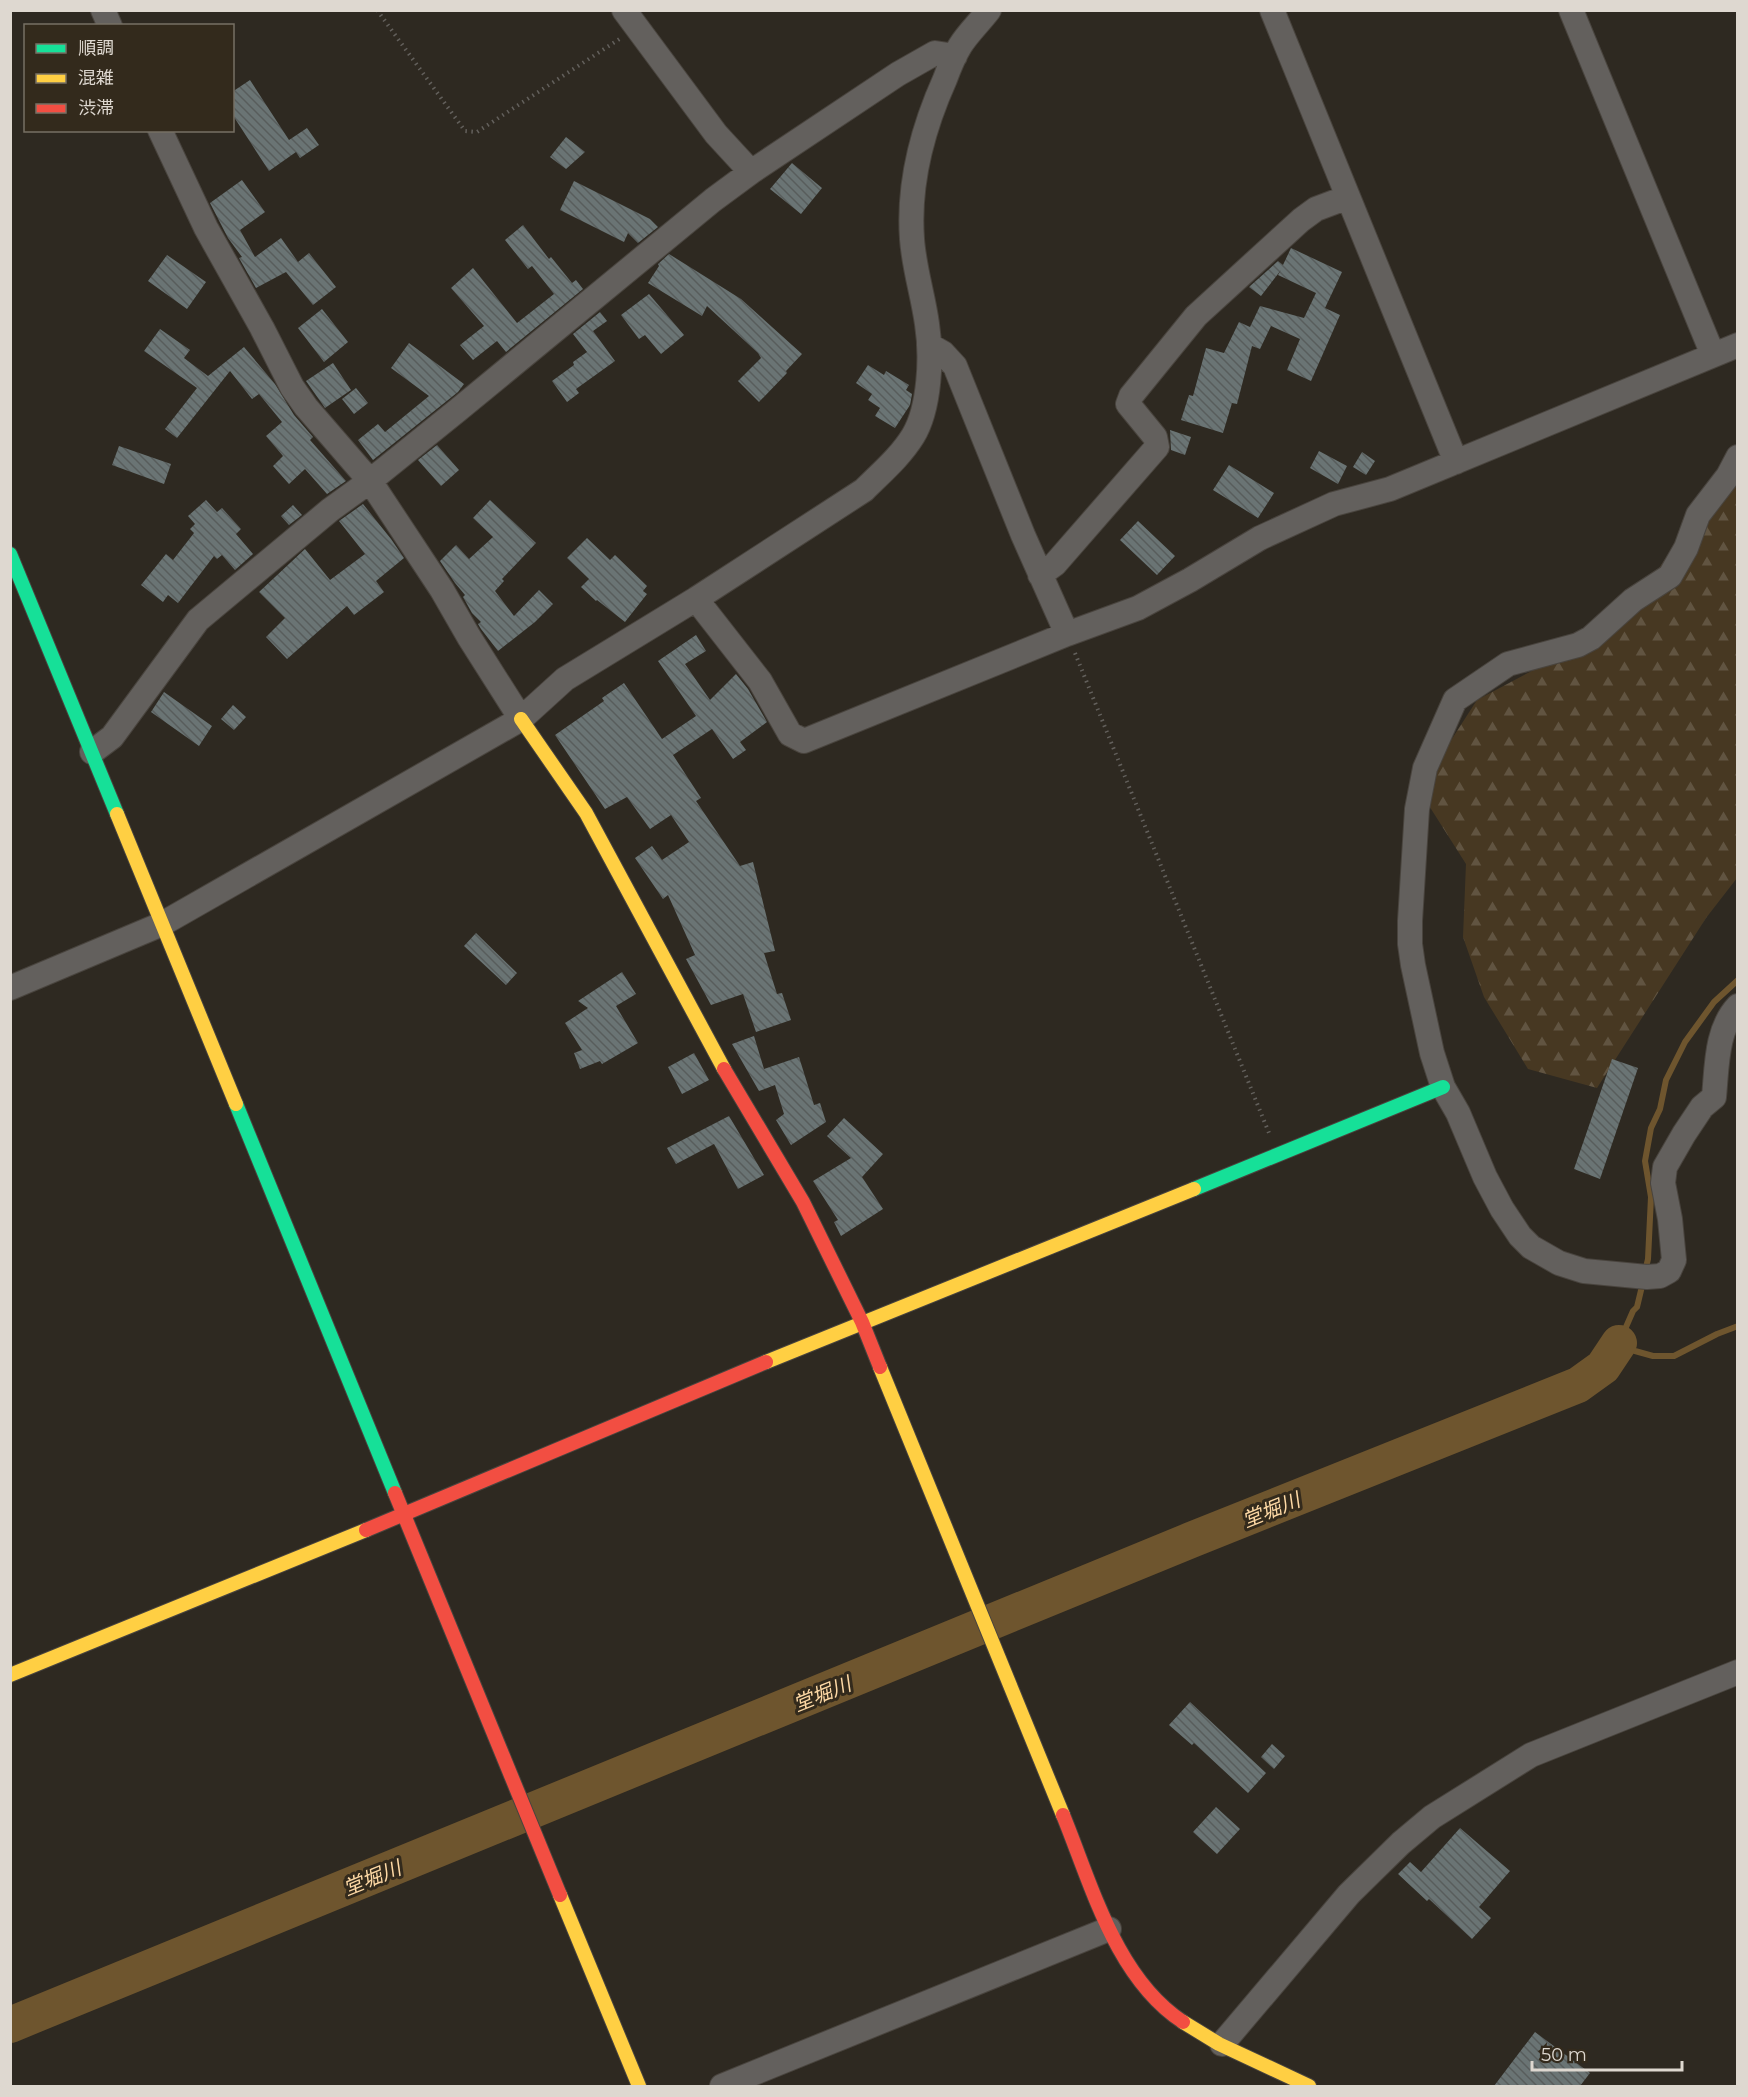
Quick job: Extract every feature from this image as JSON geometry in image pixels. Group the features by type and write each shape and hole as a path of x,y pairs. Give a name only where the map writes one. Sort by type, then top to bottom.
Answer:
{"street":[{"path":"104,10 110,24"},
{"path":"10,988 162,924 521,719 565,679 696,599 864,490 903,450 920,421 927,385 929,345 927,324 914,264 912,201 923,140 934,103 960,44 989,10"},
{"path":"1272,10 1456,462"},
{"path":"1571,10 1713,355"},
{"path":"630,19 716,134 751,172"},
{"path":"92,752 112,737 198,620 330,510 370,481 713,200 898,74 934,53 955,56"},
{"path":"161,132 206,228 292,387 306,407 370,481 442,590 521,719 586,813 734,1085 803,1202 862,1322 1109,1929 1142,1986 1163,2008 1185,2023 1222,2044 1309,2086"},
{"path":"1040,575 1055,564 1157,447 1155,437 1128,404 1131,396 1174,342 1196,316 1301,220 1316,209 1348,197"},
{"path":"929,345 943,353 955,366 1040,575 1067,634"},
{"path":"696,599 760,681 790,734 804,741 1067,634 1138,608 1260,538 1334,504 1390,489 1737,345"},
{"path":"1737,457 1728,476 1698,515 1686,548 1670,576 1633,600 1591,638 1578,645 1508,664 1455,699 1425,768 1417,809 1410,921 1413,965 1432,1053 1443,1087 1458,1113 1485,1177 1520,1236 1531,1247 1559,1263 1584,1271 1647,1277 1660,1276 1669,1271 1674,1260 1670,1219 1663,1183 1665,1167 1696,1116 1714,1096 1721,1041 1730,1014 1737,1006"},
{"path":"10,554 529,1823 639,2086"},
{"path":"10,1675 404,1514 862,1322 1278,1156 1443,1087"},
{"path":"1222,2044 1349,1894 1401,1843 1432,1817 1531,1755 1737,1672"},
{"path":"722,2086 1109,1929"}],"path":[{"path":"377,10 465,131 477,132 630,19"},
{"path":"1067,634 1278,1156"}],"green space":[{"path":"1737,452 1737,878 1706,918 1597,1088 1528,1069 1484,997 1463,937 1466,864 1419,790 1477,700 1622,623"}],"building":[{"path":"250,80 289,140 307,128 319,145 300,158 296,152 269,171 234,117 234,91"},
{"path":"566,137 585,152 566,169 550,157"},
{"path":"792,163 822,188 801,214 770,189"},
{"path":"242,180 265,212 240,230 255,257 281,238 298,262 309,253 336,287 313,305 286,272 256,288 239,258 242,257 228,238 210,203"},
{"path":"574,181 650,219 658,227 638,243 628,233 624,242 560,210"},
{"path":"523,225 549,259 551,257 572,283 576,280 583,289 506,352 497,341 473,360 460,345 484,326 451,288 473,268 517,323 554,294 532,266 528,269 505,240"},
{"path":"1291,248 1342,272 1325,308 1340,315 1311,381 1287,370 1300,339 1271,326 1260,349 1252,346 1237,404 1232,403 1223,433 1181,420 1189,395 1193,396 1206,348 1224,353 1239,322 1250,327 1260,306 1304,318 1316,293 1278,275 1281,270 1261,296 1249,287 1278,261 1283,265"},
{"path":"669,254 741,299 802,354 759,402 738,381 761,358 758,353 707,306 702,316 648,283 659,266 658,264"},
{"path":"167,255 206,282 187,309 148,281"},
{"path":"649,294 684,335 661,354 645,335 639,339 621,315"},
{"path":"322,309 348,342 324,362 298,328"},
{"path":"600,312 607,321 593,331 615,361 576,389 579,393 567,402 552,381 587,352 573,334"},
{"path":"160,329 190,350 184,358 208,376 244,347 275,384 294,415 313,437 310,440 346,481 327,494 305,469 289,484 273,466 283,456 266,436 282,422 259,394 252,399 230,371 177,438 165,429 197,388 144,351"},
{"path":"409,343 464,384 458,392 373,460 358,440 378,424 385,432 429,396 391,368"},
{"path":"333,363 351,390 325,408 306,381"},
{"path":"868,365 884,375 886,371 909,385 906,390 912,394 910,405 895,428 875,416 880,408 868,400 872,394 856,383"},
{"path":"356,388 368,403 354,414 342,399"},
{"path":"1170,430 1191,437 1185,455 1171,450"},
{"path":"437,445 459,470 441,486 418,460"},
{"path":"119,446 171,464 164,484 112,465"},
{"path":"1319,451 1347,466 1338,484 1310,468"},
{"path":"1362,452 1375,461 1366,475 1353,467"},
{"path":"1229,465 1274,493 1258,518 1213,490"},
{"path":"206,500 217,512 222,508 241,529 236,534 253,554 235,570 222,555 217,559 214,556 178,603 168,595 163,602 141,585 166,554 173,560 194,533 190,529 195,524 188,516"},
{"path":"490,500 536,543 502,579 504,581 495,591 514,616 539,590 553,604 535,622 498,651 478,624 481,622 472,613 463,597 465,595 440,561 456,545 469,559 493,537 473,518"},
{"path":"363,504 404,558 376,581 384,592 354,615 347,606 287,659 266,637 285,618 259,592 305,549 330,580 365,554 339,521"},
{"path":"293,505 302,515 289,525 281,516"},
{"path":"1138,521 1175,556 1157,575 1120,540"},
{"path":"587,538 610,560 615,555 647,586 643,591 647,594 625,622 581,587 589,579 567,558"},
{"path":"696,635 706,651 685,664 710,700 736,674 748,689 767,722 740,742 746,750 733,759 712,729 673,755 701,798 696,801 740,866 753,862 775,951 764,953 777,994 782,993 791,1020 756,1032 743,994 711,1005 686,959 695,955 668,895 663,899 635,858 652,846 662,860 689,842 671,815 650,829 627,797 605,809 555,735 604,701 602,698 624,683 662,739 696,716 658,661"},
{"path":"164,692 212,726 199,746 151,712"},
{"path":"233,705 246,717 234,730 221,719"},
{"path":"476,933 517,973 506,985 464,946"},
{"path":"622,972 636,994 616,1006 638,1043 602,1064 600,1061 580,1069 574,1053 582,1050 565,1023 588,1008 578,1001"},
{"path":"754,1036 764,1069 799,1057 814,1105 820,1103 826,1122 791,1145 776,1120 784,1114 775,1085 759,1091 732,1044"},
{"path":"694,1053 709,1080 682,1094 668,1067"},
{"path":"1612,1059 1638,1068 1600,1179 1574,1169"},
{"path":"729,1116 764,1175 738,1189 714,1144 676,1164 667,1148"},
{"path":"844,1118 883,1154 862,1177 883,1209 841,1236 834,1222 838,1220 813,1181 851,1158 827,1136"},
{"path":"1190,1702 1266,1773 1248,1793 1194,1743 1192,1745 1169,1725"},
{"path":"1272,1744 1285,1756 1274,1769 1261,1757"},
{"path":"1216,1807 1240,1829 1217,1854 1193,1832"},
{"path":"1460,1828 1510,1871 1479,1907 1491,1918 1472,1939 1398,1874 1410,1862 1421,1872"},
{"path":"1535,2032 1590,2073 1580,2086 1494,2086"}],"waterway":[{"path":"1645,1272 1648,1259 1651,1197 1645,1161 1651,1128 1660,1109 1666,1080 1685,1042 1714,1002 1738,980"},
{"path":"1643,1282 1637,1307 1619,1343 1635,1351 1653,1356 1674,1356 1738,1326"},
{"name":"堂堀川","path":"10,2025 1191,1540 1578,1385 1603,1367 1619,1343"}],"traffic: fast":[{"path":"10,554 117,814"},
{"path":"1194,1189 1443,1087"},
{"path":"236,1104 395,1493"}],"traffic: slow":[{"path":"521,719 586,813 724,1069"},
{"path":"117,814 236,1104"},
{"path":"766,1362 1194,1189"},
{"path":"880,1367 1063,1815"},
{"path":"10,1675 366,1530"},
{"path":"560,1895 639,2086"},
{"path":"1183,2022 1219,2044 1309,2086"}],"traffic: jam":[{"path":"724,1069 803,1202 862,1322 880,1367"},
{"path":"366,1530 766,1362"},
{"path":"395,1493 560,1895"},
{"path":"1063,1815 1096,1900 1123,1956 1140,1981 1160,2003 1183,2022"}]}
